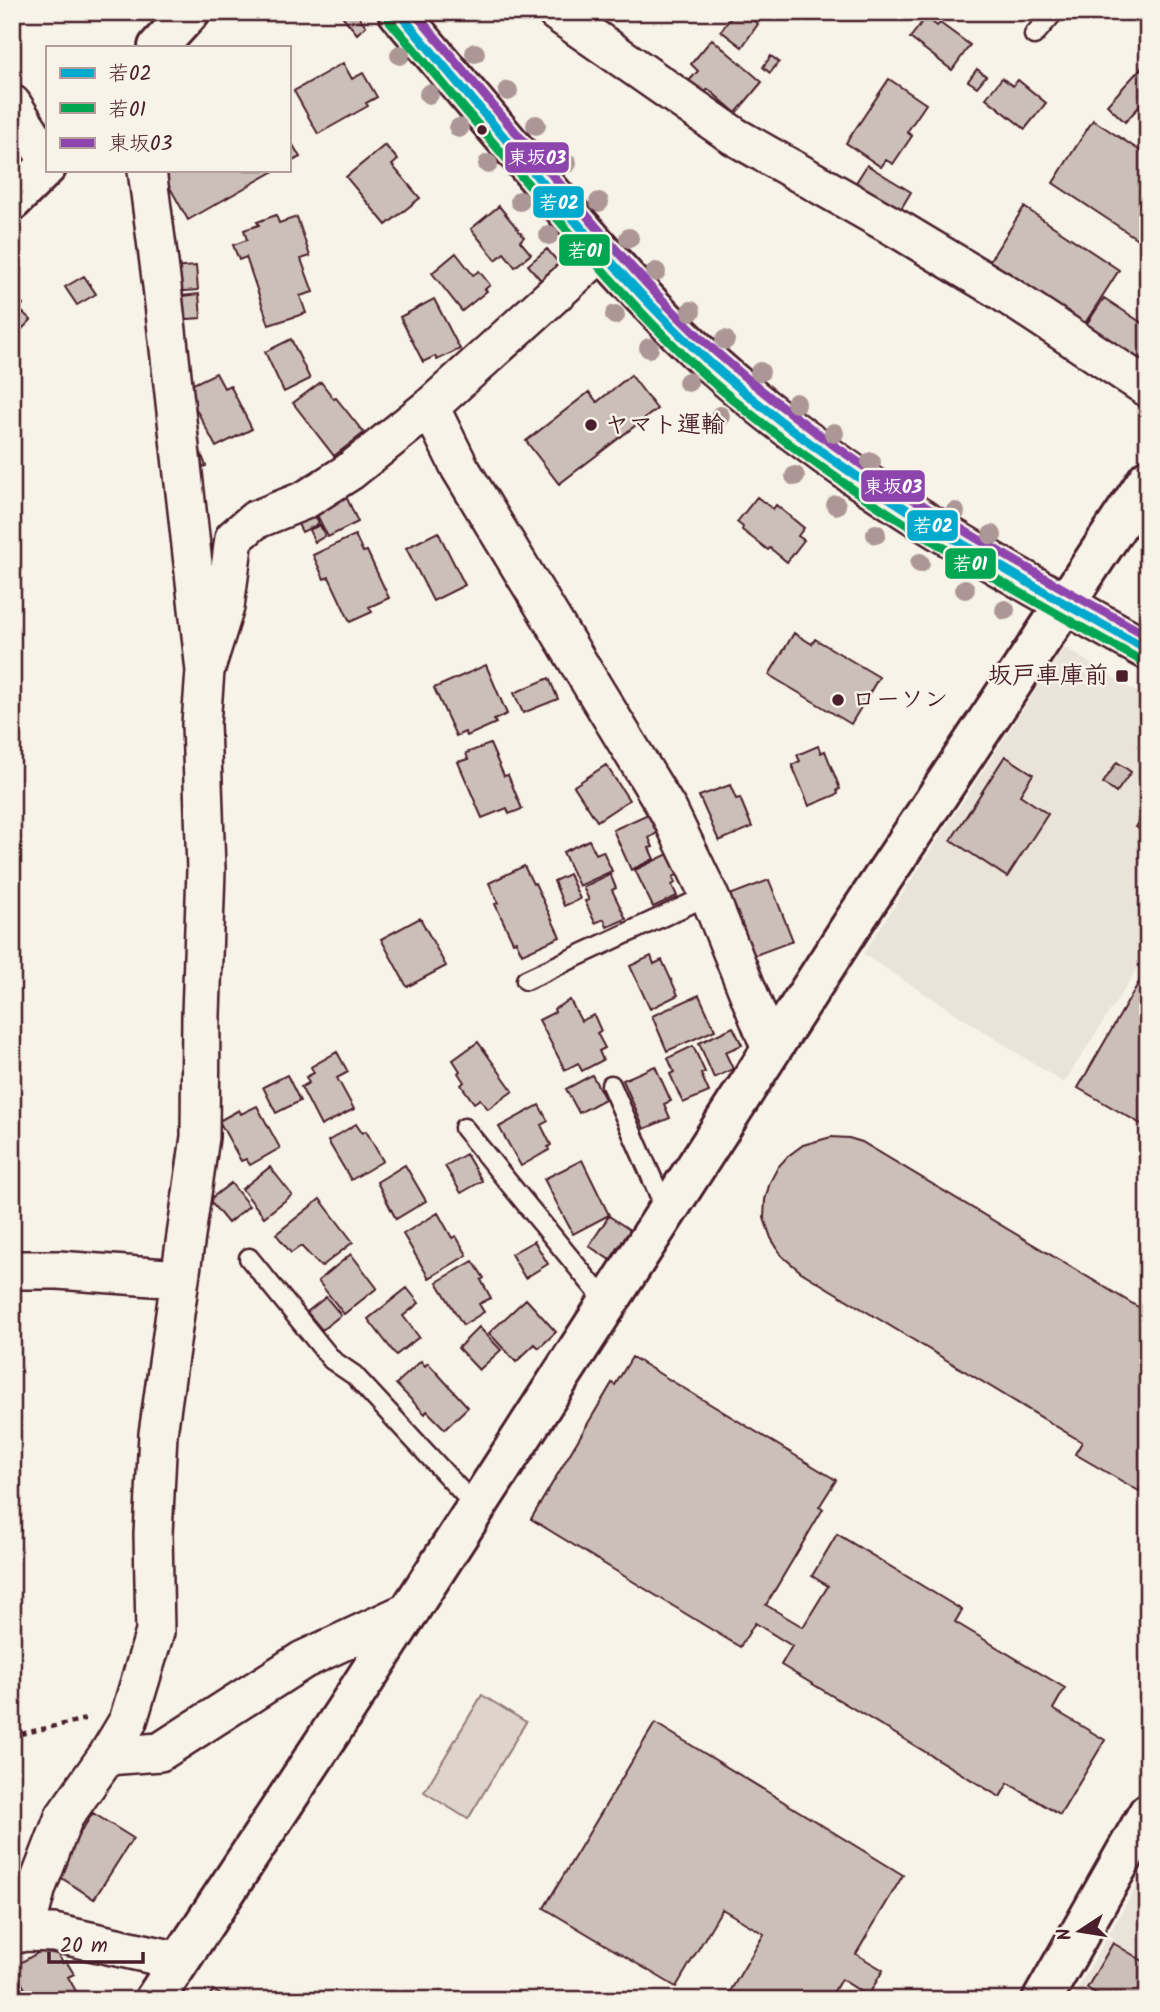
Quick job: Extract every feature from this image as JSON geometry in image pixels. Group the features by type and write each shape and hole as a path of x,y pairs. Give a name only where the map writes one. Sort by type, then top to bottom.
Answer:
{"street":[{"path":"159,46 190,12"},
{"path":"398,12 601,252 707,359 766,410 841,468 949,537 1148,650"},
{"path":"556,12 734,136 1001,291 1148,388"},
{"path":"12,104 46,156"},
{"path":"12,201 46,167"},
{"path":"147,172 205,671 201,724 206,870 200,1137 158,1434 153,1534 155,1632 128,1721 64,1817 18,1933 54,1933 180,1961"},
{"path":"205,671 225,607 234,538 255,520 305,500 349,472 430,407 601,252"},
{"path":"430,407 460,468 669,812 709,894 771,1049"},
{"path":"154,2000 411,1610 853,923 1148,478"},
{"path":"12,1270 58,1270 180,1279"},
{"path":"107,1756 160,1752 303,1660 411,1610"},
{"path":"1042,2000 1148,1813"}],"lane":[{"path":"1034,35 1054,12"},
{"path":"526,980 709,894"},
{"path":"611,1085 666,1210"},
{"path":"464,1128 607,1302"},
{"path":"249,1258 332,1360 354,1375 476,1507"}],"path":[{"path":"12,1736 132,1708"}],"shaded area":[{"path":"1064,647 1148,699 1148,952 1064,1083 863,954"},
{"path":"482,1695 526,1722 468,1819 424,1792"},
{"path":"1148,1866 1148,2000 1071,2000"}],"building":[{"path":"339,12 355,12 366,26 357,34"},
{"path":"735,12 743,12 758,24 742,47 721,31"},
{"path":"926,17 937,26 940,23 970,45 952,70 910,38"},
{"path":"712,39 762,82 736,113 708,89 703,95 688,82 698,71 691,64"},
{"path":"771,56 779,62 770,73 763,67"},
{"path":"343,63 352,79 363,73 377,97 366,103 368,106 318,134 294,91"},
{"path":"1141,68 1148,75 1148,97 1125,122 1107,105"},
{"path":"977,69 986,76 977,87 968,81"},
{"path":"1002,78 1013,86 1018,80 1046,103 1025,129 986,98"},
{"path":"889,79 926,104 907,132 912,136 893,164 886,160 881,167 846,143"},
{"path":"1093,120 1148,156 1148,246 1053,183"},
{"path":"290,140 300,157 290,162"},
{"path":"385,145 398,160 392,165 420,198 386,225 346,177"},
{"path":"867,165 911,192 896,217 852,189"},
{"path":"163,172 272,172 188,220"},
{"path":"499,206 524,237 520,241 531,254 515,267 504,253 496,260 471,229"},
{"path":"1024,207 1119,270 1082,328 987,265"},
{"path":"276,215 279,223 297,217 310,256 301,259 313,292 300,296 306,313 269,325 246,257 239,260 233,245 247,240 244,230"},
{"path":"547,249 563,268 544,284 528,265"},
{"path":"456,253 473,275 479,271 490,285 485,289 487,291 462,311 432,273"},
{"path":"196,266 198,290 172,292 171,268"},
{"path":"84,276 96,294 77,305 65,287"},
{"path":"12,293 23,304 19,309 31,320 12,339"},
{"path":"199,294 201,318 175,320 173,297"},
{"path":"1104,298 1148,327 1148,371 1084,328"},
{"path":"434,299 460,349 437,360 435,356 423,362 400,317"},
{"path":"291,339 310,379 284,392 265,352"},
{"path":"216,373 224,388 230,385 252,429 216,447 185,388"},
{"name":"ヤマト運輸","path":"631,375 657,409 559,484 526,441 589,392 597,402"},
{"path":"321,382 364,433 334,456 293,403"},
{"path":"201,453 206,466 195,470 190,456"},
{"path":"344,492 358,522 328,537 313,507"},
{"path":"757,497 773,509 776,505 804,528 798,536 804,540 787,562 742,530 743,527 737,522"},
{"path":"313,510 319,524 302,532 295,518"},
{"path":"320,525 325,536 315,542 309,530"},
{"path":"438,532 465,585 433,601 406,548"},
{"path":"355,535 363,552 367,551 389,598 369,607 372,612 350,622 329,577 324,579 313,555"},
{"name":"ローソン","path":"794,633 812,644 815,639 879,677 851,724 769,675"},
{"path":"486,665 507,714 494,720 496,723 467,736 465,732 456,736 434,688"},
{"path":"549,678 558,699 523,713 514,693"},
{"path":"490,744 504,776 508,775 522,809 509,814 507,808 482,818 458,762 468,759 466,753"},
{"path":"818,746 821,753 825,751 840,789 837,790 838,794 809,806 792,765 800,761 797,755"},
{"path":"1005,756 1033,774 1020,795 1048,814 1007,877 951,840"},
{"path":"1117,762 1131,772 1116,793 1103,783"},
{"path":"606,765 629,800 597,821 574,786"},
{"path":"730,785 736,799 740,798 752,827 719,841 699,796"},
{"path":"1148,809 1148,835 1136,827"},
{"path":"648,814 657,833 649,838 653,847 649,848 654,859 631,870 613,830"},
{"path":"589,840 596,854 603,851 612,871 579,886 563,852"},
{"path":"670,853 679,874 673,877 675,883 672,885 677,896 653,907 635,870"},
{"path":"524,866 533,884 535,883 560,937 522,954 516,941 513,942 495,904 498,903 489,883"},
{"path":"569,874 580,899 564,906 554,881"},
{"path":"610,874 616,888 612,890 626,919 607,927 604,919 595,923 585,901 589,900 583,887"},
{"path":"769,880 793,941 750,957 727,896"},
{"path":"420,918 446,966 407,987 381,939"},
{"path":"651,956 654,964 662,960 678,995 650,1009 630,966"},
{"path":"1146,970 1148,972 1148,1128 1078,1088"},
{"path":"699,995 715,1030 667,1051 652,1016"},
{"path":"570,1000 581,1021 594,1015 601,1031 597,1033 605,1048 599,1051 603,1060 582,1071 578,1063 565,1070 539,1020"},
{"path":"733,1027 742,1045 725,1052 733,1069 714,1078 699,1043"},
{"path":"478,1042 513,1091 488,1109 480,1099 474,1103 461,1085 464,1082 453,1060"},
{"path":"693,1046 705,1072 701,1074 709,1092 683,1103 670,1074 674,1072 668,1058"},
{"path":"337,1052 348,1072 337,1078 354,1109 321,1126 301,1087 309,1083 306,1077 314,1073 311,1067"},
{"path":"655,1066 671,1101 664,1104 670,1118 644,1129 623,1080"},
{"path":"287,1075 300,1101 276,1113 263,1087"},
{"path":"592,1075 605,1099 579,1113 566,1089"},
{"path":"539,1105 548,1121 541,1125 551,1145 549,1150 521,1166 499,1127"},
{"path":"257,1106 280,1148 250,1165 246,1159 241,1161 219,1121 239,1110 241,1114"},
{"path":"356,1124 362,1133 366,1131 383,1161 351,1180 328,1141"},
{"path":"831,1137 862,1142 1148,1313 1148,1480 1139,1491 1075,1454 1082,1442 801,1272 782,1256 771,1238 764,1218 770,1182 788,1156 803,1145"},
{"path":"466,1154 482,1181 461,1193 445,1166"},
{"path":"582,1160 609,1215 573,1234 544,1179"},
{"path":"405,1165 426,1201 396,1219 377,1182"},
{"path":"270,1167 292,1195 264,1217 242,1189"},
{"path":"231,1183 249,1206 228,1223 209,1200"},
{"path":"320,1199 353,1242 321,1267 301,1246 291,1253 276,1234"},
{"path":"438,1213 452,1238 456,1236 467,1255 429,1278 403,1234"},
{"path":"609,1216 630,1230 610,1260 589,1246"},
{"path":"534,1241 548,1264 525,1278 511,1254"},
{"path":"351,1254 377,1288 344,1314 318,1281"},
{"path":"473,1261 484,1278 481,1280 491,1298 479,1304 484,1312 463,1325 437,1282"},
{"path":"407,1288 419,1303 403,1316 419,1337 396,1355 368,1319"},
{"path":"326,1297 341,1315 322,1330 307,1312"},
{"path":"526,1299 556,1332 539,1348 535,1344 516,1362 489,1333"},
{"path":"479,1327 501,1350 479,1370 458,1348"},
{"path":"632,1357 836,1480 819,1507 823,1509 766,1605 803,1627 828,1586 812,1576 837,1534 962,1610 955,1622 1065,1688 1053,1709 1105,1740 1060,1815 1008,1783 1000,1797 781,1665 792,1646 755,1623 740,1647 531,1519 612,1383 615,1385"},
{"path":"421,1361 425,1366 428,1363 468,1407 445,1429 427,1411 425,1414 396,1384"},
{"path":"655,1723 903,1875 856,1954 883,1970 868,1996 841,1979 829,2000 725,2000 764,1934 722,1909 676,1987 544,1908"},
{"path":"93,1813 133,1838 94,1899 54,1873"},
{"path":"1113,1943 1148,1964 1148,2000 1107,2000 1087,1988"},
{"path":"50,1946 63,1963 66,1961 74,1974 68,1977 81,2000 31,2000 13,1967"},
{"path":"213,1990 229,2000 207,2000"}],"transit line":[{"name":"若02","path":"398,12 608,258 666,321 707,360 758,403 864,481 976,552 1148,650"},
{"name":"東坂03","path":"414,12 619,253 656,294 716,352 766,394 870,471 979,540 1148,636"},
{"name":"若01","path":"389,20 629,299 697,368 748,412 855,491 911,527 1142,661"}],"place":[{"name":"ヤマト運輸","path":"591,425"},
{"name":"坂戸車庫前","path":"1122,676"},
{"name":"ローソン","path":"838,700"}]}
